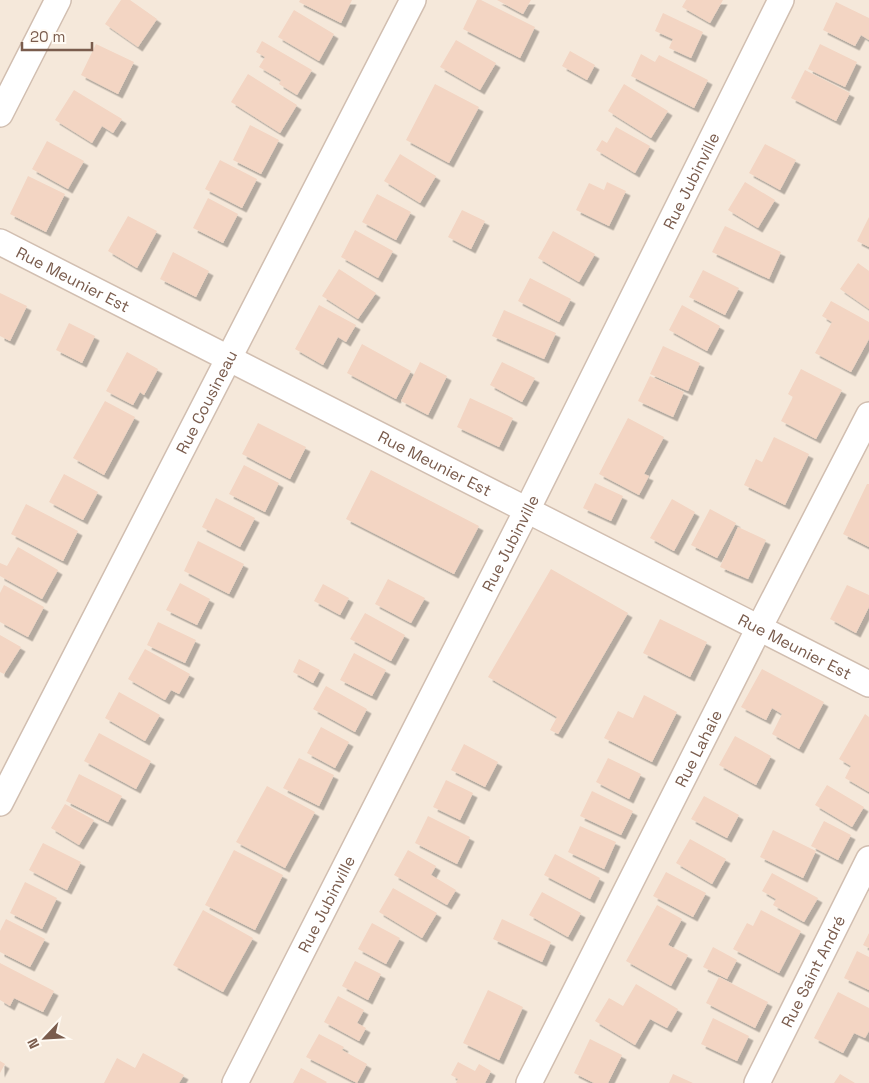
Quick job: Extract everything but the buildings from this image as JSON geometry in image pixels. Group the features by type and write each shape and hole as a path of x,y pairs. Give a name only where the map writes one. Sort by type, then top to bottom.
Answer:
{"street":[{"path":"0,114 58,0"},
{"name":"Rue Cousineau","path":"0,803 413,0"},
{"name":"Rue Jubinville","path":"235,1083 527,510 781,0"},
{"name":"Rue Meunier Est","path":"0,242 869,684"},
{"name":"Rue Lahaie","path":"529,1083 869,415"},
{"name":"Rue Saint André","path":"757,1083 869,859"}],"shaded area":[{"path":"0,0 869,0 869,1083 0,1083"}]}
